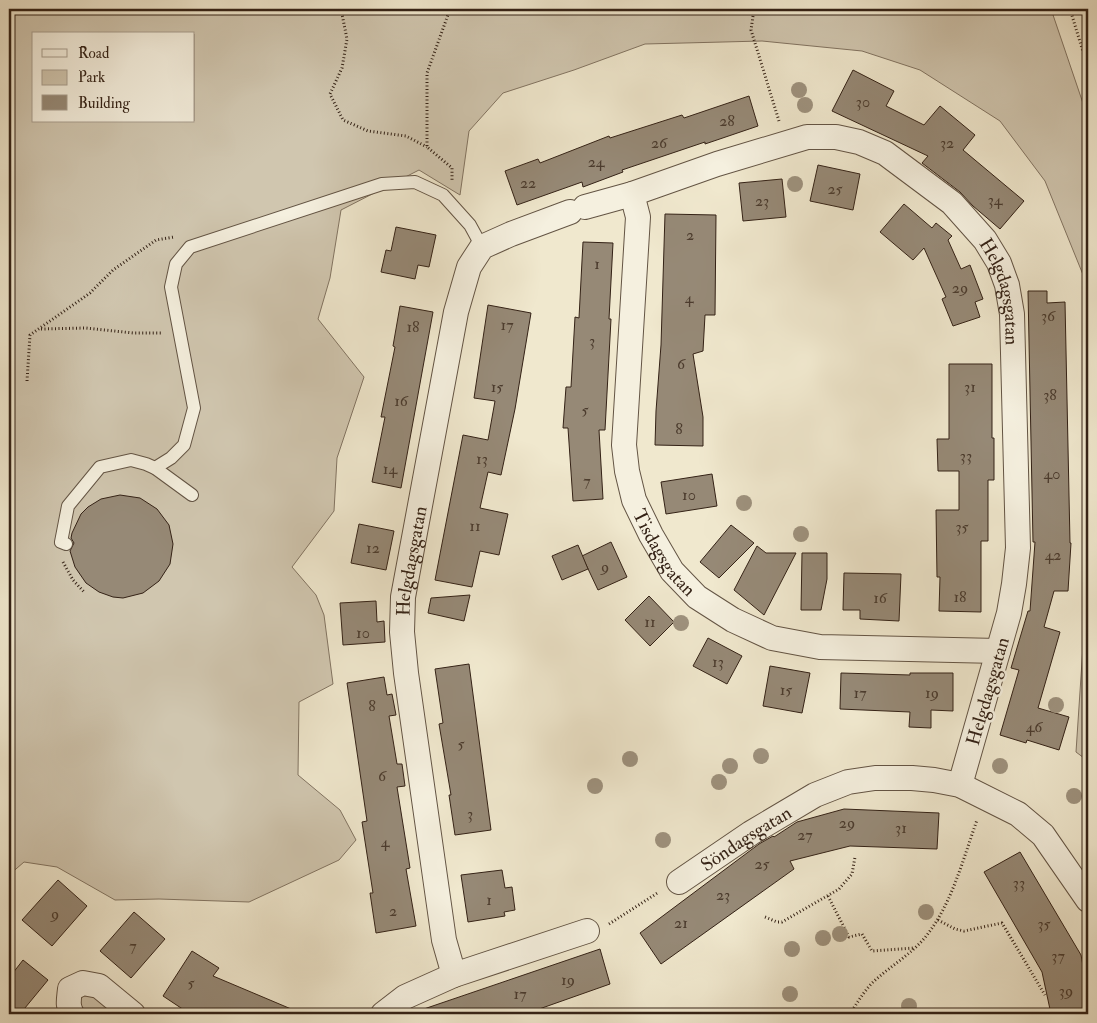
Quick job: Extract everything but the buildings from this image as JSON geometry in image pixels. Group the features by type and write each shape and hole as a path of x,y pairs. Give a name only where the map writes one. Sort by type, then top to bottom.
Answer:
{"street":[{"name":"Helgdagsgatan","path":"454,974 444,940 406,673 402,632 404,597 456,312 469,267 482,247 511,234 578,209 632,194 717,164 785,143 807,137 836,137 859,142 885,153 952,203 985,240 999,263 1007,285 1012,314 1018,548 1010,612 960,785"},
{"name":"Tisdagsgatan","path":"632,194 638,217 624,445 627,472 634,500 651,535 672,571 697,597 733,620 772,638 820,647 998,651"},
{"name":"Söndagsgatan","path":"679,882 751,833 815,794 848,782 875,778 912,778 960,785 1018,814 1043,836 1088,900"},
{"path":"383,1014 405,997 454,974 587,931"},
{"path":"72,1014 69,1009 68,1000 70,990 83,983 99,986 128,1013"}],"lane":[{"path":"154,468 170,458 184,445 194,408 171,287 176,264 190,247 382,184 415,182 443,195 470,225 482,247"},
{"path":"64,543 68,506 100,467 131,460 154,468 192,495"}],"path":[{"path":"341,9 347,39 342,68 330,94 343,120 368,131 406,136 427,147 452,168 452,180 443,195"},
{"path":"427,147 427,73 449,12 448,9"},
{"path":"754,9 751,30 785,143"},
{"path":"1070,9 1088,68"},
{"path":"27,381 30,335 90,293 113,270 156,240 181,236 211,240"},
{"path":"39,329 86,328 133,333 180,334"},
{"path":"64,543 58,552 73,580 84,592"},
{"path":"850,1014 859,999 873,983 921,942 938,920 948,902 986,797"},
{"path":"765,917 782,922 839,889 848,881 852,874 855,856"},
{"path":"587,931 601,930 666,887 679,882"},
{"path":"828,896 849,937 862,934 872,951 914,948"},
{"path":"938,920 955,929 964,931 1002,923 1045,995"}],"green space":[{"path":"9,9 1051,9 1088,118 1088,287 1045,181 1000,121 920,70 862,51 762,41 645,44 503,93 469,131 460,195 419,170 341,210 330,278 318,319 364,377 337,458 334,511 292,567 316,595 324,615 333,684 299,702 298,775 340,810 356,840 339,860 249,902 159,899 115,900 57,867 24,862 9,875"},
{"path":"1088,597 1088,761 1076,752"},
{"path":"91,992 107,1006 105,1014 81,1014 80,1000 84,995"}]}
